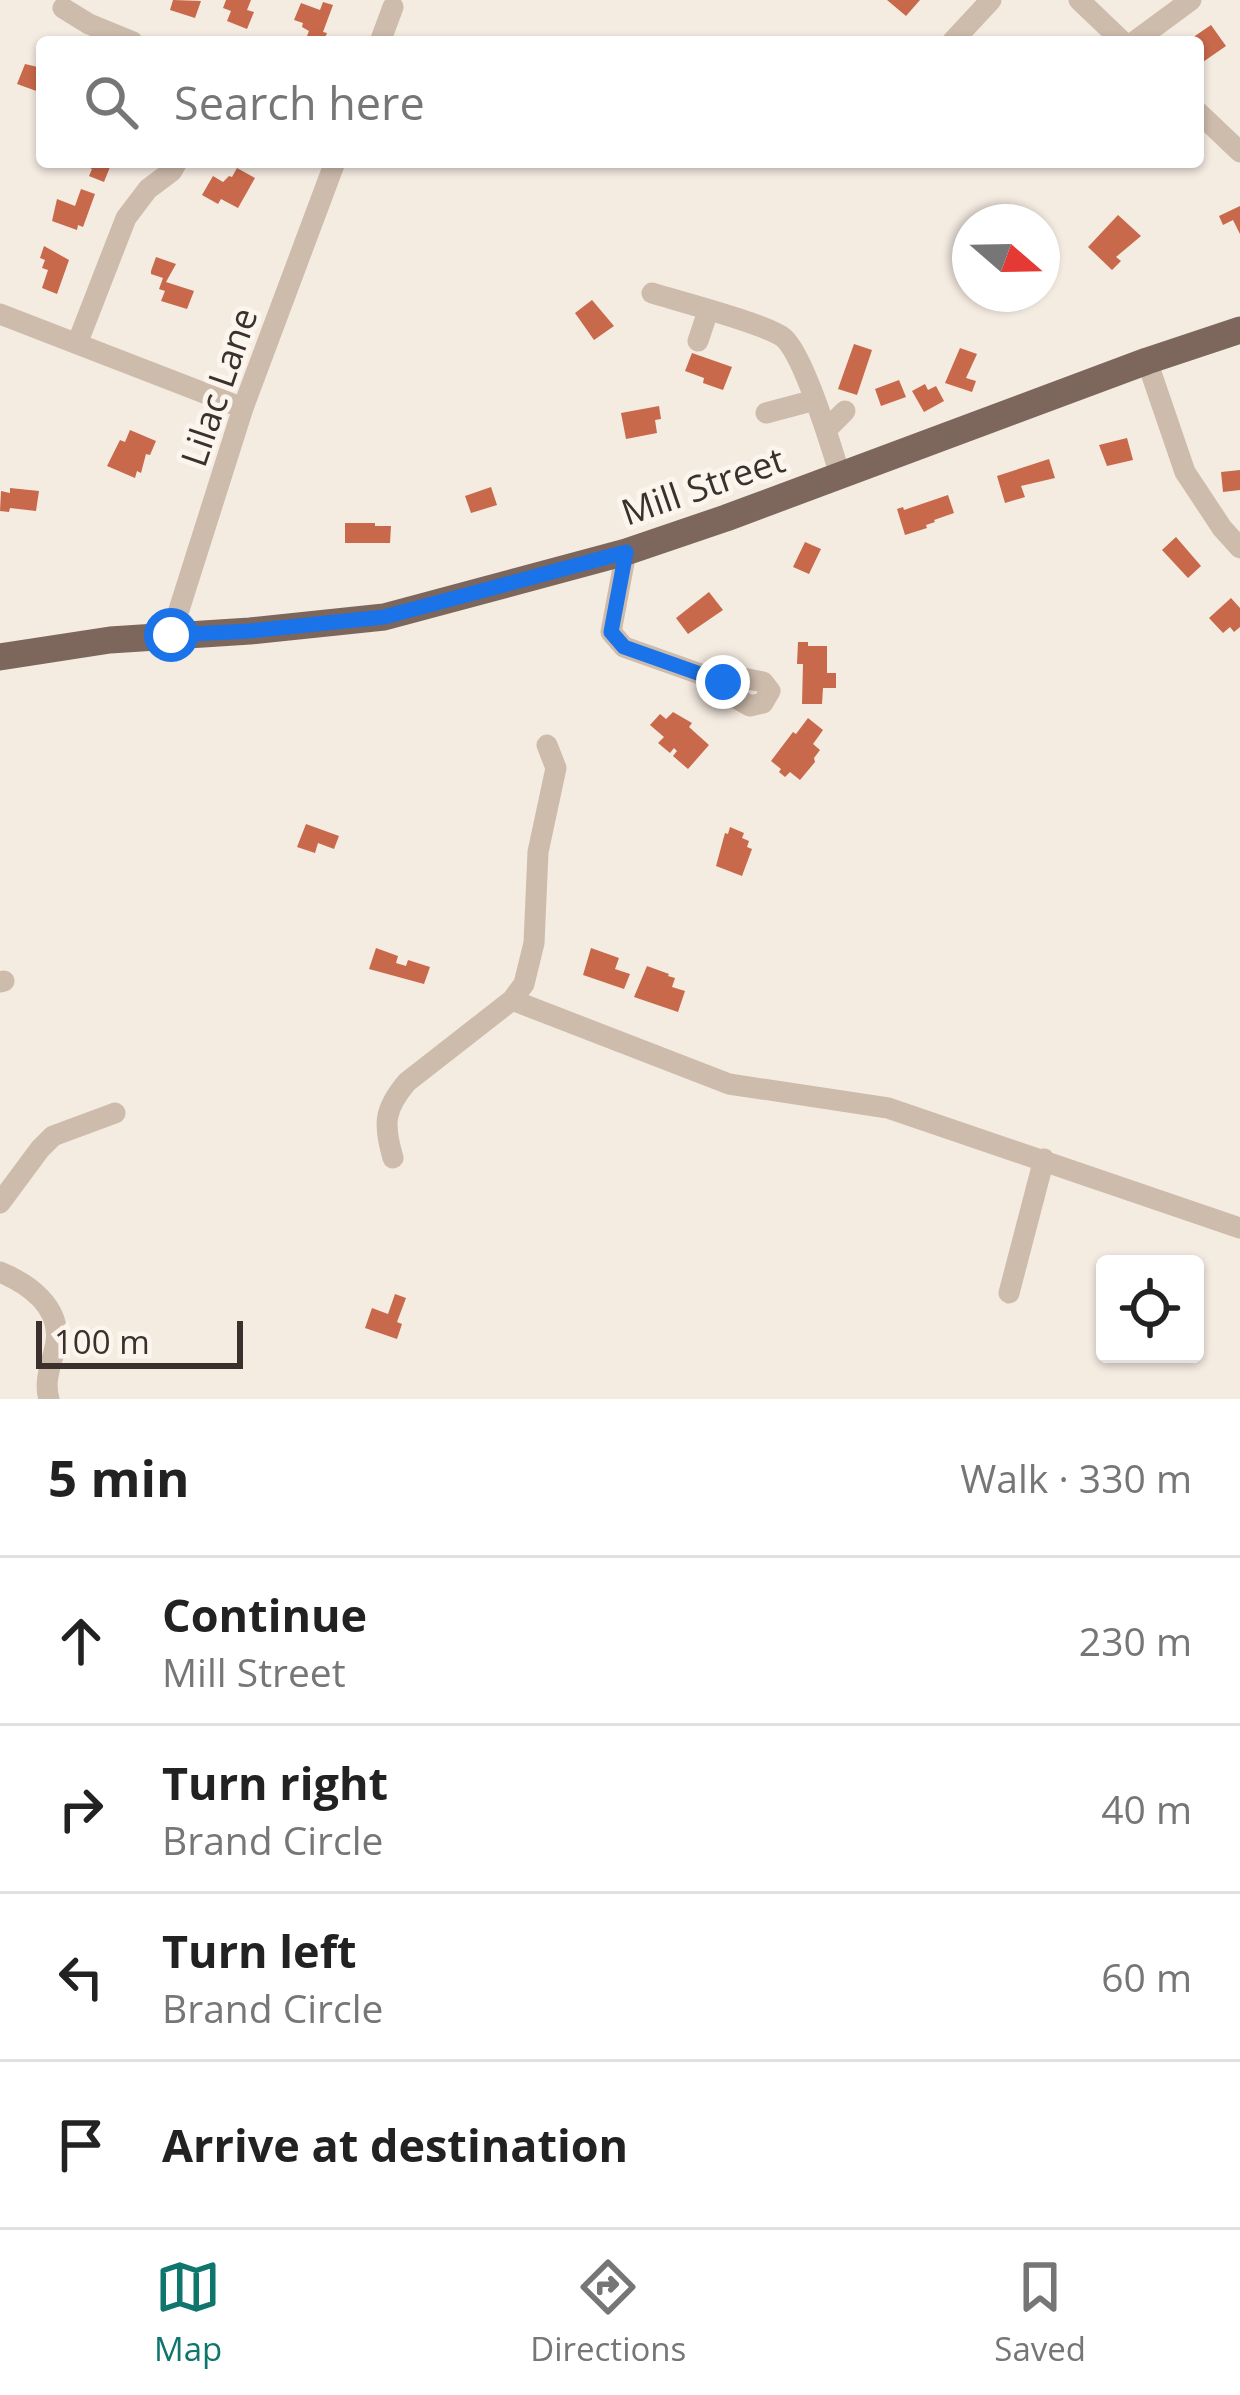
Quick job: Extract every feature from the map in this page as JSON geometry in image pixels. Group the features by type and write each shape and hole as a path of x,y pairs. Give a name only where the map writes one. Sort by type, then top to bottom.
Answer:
{"main road":[{"name":"Mill Street","path":"0,657 110,640 384,617 626,552 1240,330"}],"street":[{"path":"958,36 991,0"},
{"path":"1079,0 1117,36"},
{"path":"1142,36 1191,0"},
{"path":"64,8 118,36"},
{"path":"382,36 393,8"},
{"path":"1204,118 1240,152"},
{"path":"77,344 126,218 148,189 174,168"},
{"name":"Lilac Lane","path":"171,635 243,408 333,168"},
{"path":"652,293 784,339 815,400 840,475"},
{"path":"698,341 708,311"},
{"path":"0,314 243,408"},
{"path":"1148,361 1185,472 1240,548"},
{"path":"766,413 815,400"},
{"path":"826,430 845,411"},
{"path":"626,552 611,632 624,647 723,682"},
{"path":"393,1158 387,1118 394,1098 407,1082 512,1000 524,984 534,944 538,852 556,768 547,745"},
{"path":"512,1000 730,1084 888,1108 1240,1228"},
{"path":"0,1203 53,1136 116,1113"},
{"path":"1009,1293 1044,1159"},
{"path":"0,1272 26,1286 52,1312 57,1326 46,1382 49,1399"}],"building":[{"path":"173,0 201,1 195,18 170,10"},
{"path":"226,0 251,0 247,10 254,12 247,29 227,21 231,11 223,8"},
{"path":"887,0 920,0 906,16"},
{"path":"323,2 333,5 326,36 307,36 303,23 294,20 301,3 320,10"},
{"path":"1211,25 1226,46 1204,61 1204,36 1195,36"},
{"path":"25,64 36,67 36,91 17,84"},
{"path":"110,168 104,182 89,176 92,169"},
{"path":"237,168 255,178 238,208 202,195 213,176 223,182"},
{"path":"81,189 95,194 83,227 78,225 77,230 52,221 57,199 75,206"},
{"path":"1240,206 1240,234 1233,220 1223,225 1219,216"},
{"path":"1118,215 1141,236 1116,257 1121,261 1112,270 1088,247"},
{"path":"44,246 69,260 57,294 42,288 48,270 42,268 45,260 40,258"},
{"path":"156,257 176,264 166,282 194,291 187,309 161,301 163,278 151,274"},
{"path":"592,300 614,326 594,340 575,313"},
{"path":"854,344 872,350 857,395 838,389"},
{"path":"960,348 977,354 966,378 976,381 972,392 945,383"},
{"path":"692,353 732,367 723,390 685,371"},
{"path":"899,380 906,397 881,406 875,389"},
{"path":"925,384 928,390 936,386 944,401 924,412 912,391"},
{"path":"659,406 657,433 626,439 621,413"},
{"path":"130,430 156,441 135,478 107,466"},
{"path":"1127,438 1133,460 1107,466 1099,445"},
{"path":"1049,459 1055,478 1021,486 1025,497 1005,503 997,476"},
{"path":"1240,470 1240,490 1223,492 1221,472"},
{"path":"491,487 497,505 471,513 465,496"},
{"path":"10,488 39,491 36,511 0,511 1,491 10,493"},
{"path":"948,495 954,513 905,535 897,509"},
{"path":"345,523 391,526 390,543 345,543"},
{"path":"1176,537 1201,566 1188,578 1162,550"},
{"path":"805,542 821,549 809,574 793,567"},
{"path":"709,592 723,610 688,634 676,618"},
{"path":"1231,598 1240,608 1240,627 1223,633 1209,618"},
{"path":"798,642 827,646 827,673 836,673 836,688 823,688 822,704 802,704"},
{"path":"673,712 692,723 689,727 709,745 688,769 673,756 674,748 670,753 658,743 664,737 650,725 660,714 666,719"},
{"path":"808,718 823,730 813,744 820,750 800,780 790,772 785,777 771,761"},
{"path":"306,824 339,836 334,849 318,843 315,853 297,847"},
{"path":"730,827 744,833 742,838 752,849 742,876 716,866"},
{"path":"376,948 398,956 396,963 406,966 408,960 430,967 424,984 369,969"},
{"path":"591,948 619,958 615,969 630,974 624,989 583,975"},
{"path":"647,966 669,974 675,978 672,987 685,991 678,1012 634,997"},
{"path":"395,1294 406,1298 397,1322 402,1324 397,1339 365,1328 372,1308 388,1314"}],"route":[{"path":"171,635 384,617 626,552 611,632 624,647 723,682"}]}
